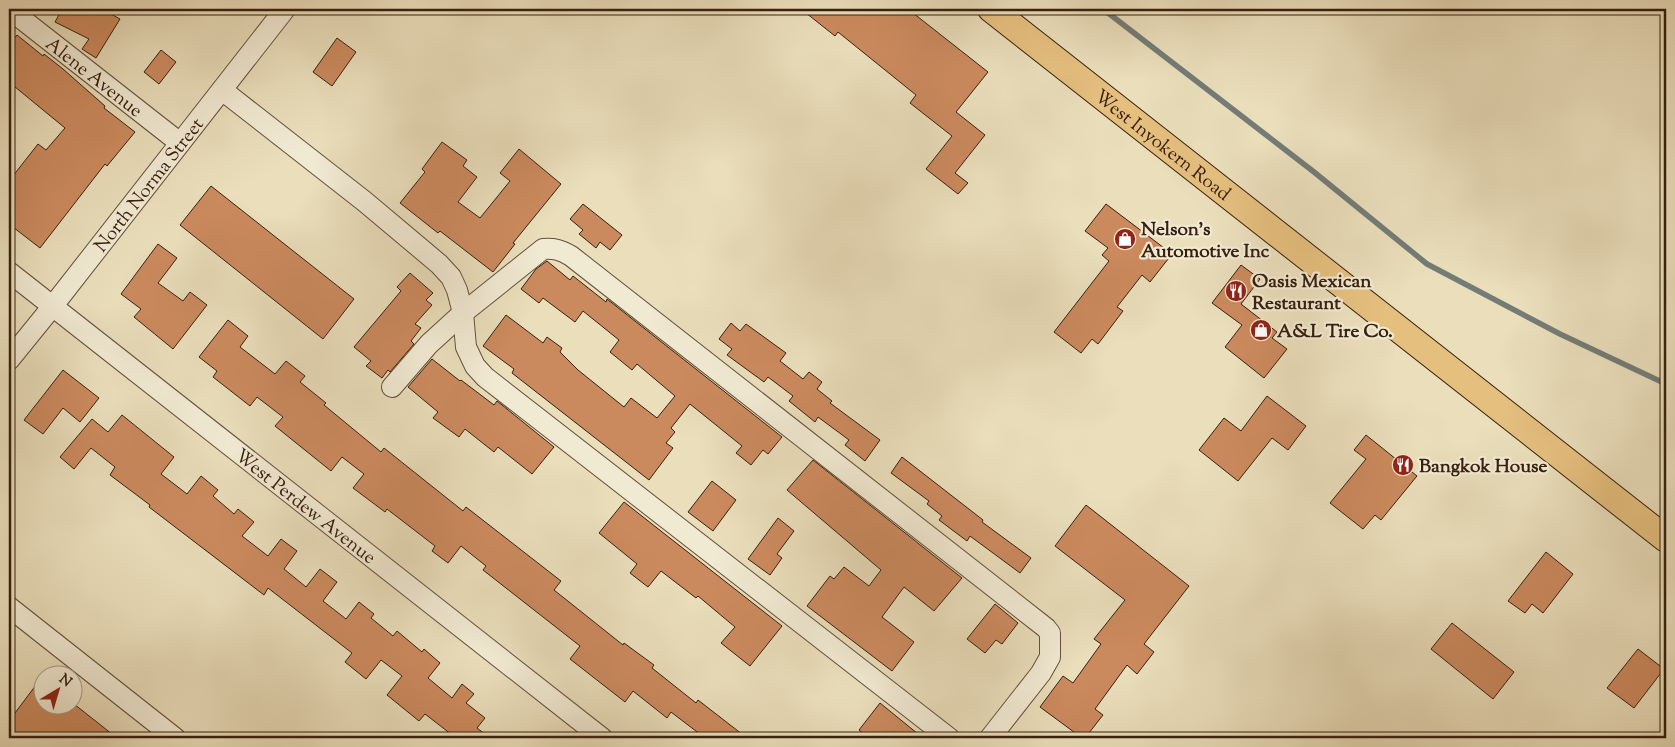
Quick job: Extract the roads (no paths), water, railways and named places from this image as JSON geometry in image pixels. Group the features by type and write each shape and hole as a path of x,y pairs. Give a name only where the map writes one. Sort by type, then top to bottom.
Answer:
{"main road":[{"name":"West Inyokern Road","path":"991,9 1666,538"}],"street":[{"name":"Alene Avenue","path":"9,9 180,143"},
{"name":"North Norma Street","path":"9,360 285,9"},
{"path":"222,90 364,201 440,264 454,284 463,313 466,347 475,366 486,377 949,738"},
{"path":"392,386 429,344 463,313 542,249 552,248 561,250 1046,628 1050,634 1050,657 1041,673 990,738"},
{"name":"West Perdew Avenue","path":"9,272 602,738"},
{"path":"9,607 175,738"}],"waterway":[{"path":"1103,9 1314,172 1427,264 1560,334 1666,384"}],"place":[{"name":"Nelson's Automotive Inc","path":"1125,239"},
{"name":"Oasis Mexican Restaurant","path":"1236,291"},
{"name":"A&L Tire Co.","path":"1261,330"},
{"name":"Bangkok House","path":"1403,465"}]}
